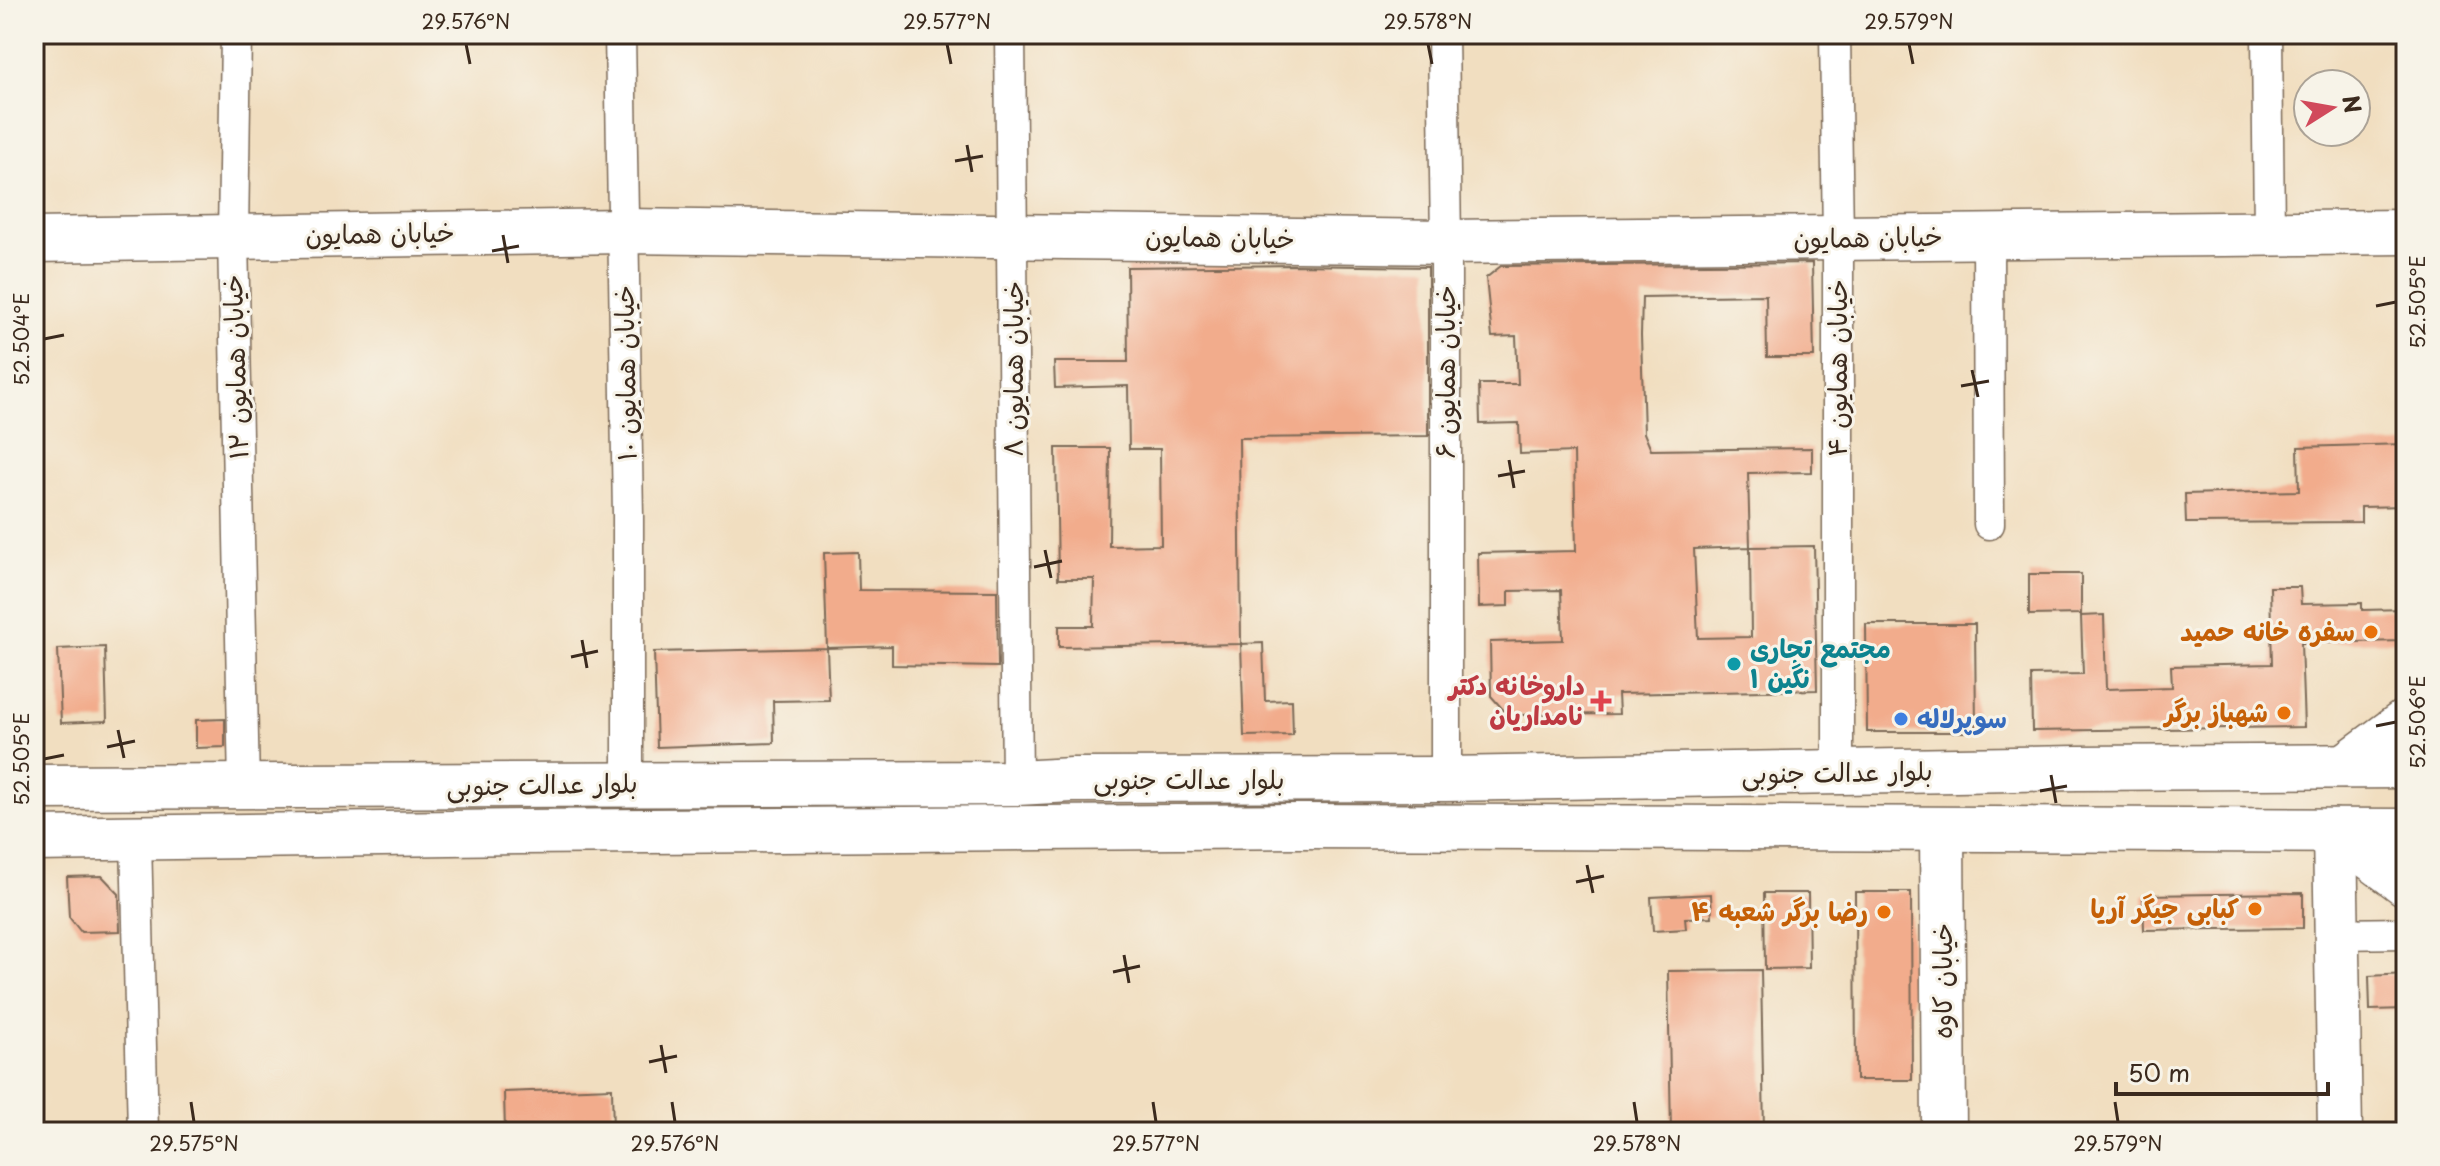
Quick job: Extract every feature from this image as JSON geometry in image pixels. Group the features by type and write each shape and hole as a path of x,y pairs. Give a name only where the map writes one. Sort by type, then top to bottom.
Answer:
{"main road":[{"name":"خیابان همایون","path":"34,240 624,231 1446,242 2406,232"},
{"path":"2345,766 2406,721"},
{"name":"بلوار عدالت جنوبی","path":"34,787 1017,783 2406,766"},
{"path":"1301,780 1301,826"},
{"name":"بلوار عدالت جنوبی","path":"34,839 1301,826 2406,831"},
{"name":"خیابان کاوه","path":"1942,831 1944,1132"},
{"path":"2335,831 2406,884"},
{"path":"2335,831 2340,1132"}],"street":[{"name":"خیابان همایون ۱۲","path":"236,34 233,236 244,788"},
{"name":"خیابان همایون ۱۰","path":"620,34 628,516 628,784"},
{"name":"خیابان همایون ۸","path":"1010,34 1017,783"},
{"name":"خیابان همایون ۶","path":"1443,34 1446,779"},
{"name":"خیابان همایون ۴","path":"1835,34 1838,773"},
{"path":"2267,34 2269,234"},
{"path":"1988,237 1989,524"},
{"path":"136,838 143,1132"},
{"path":"2336,934 2406,933"}],"building":[{"path":"1812,263 1814,357 1767,357 1766,295 1642,297 1641,335 1644,433 1651,450 1812,448 1812,472 1748,473 1750,547 1814,546 1817,690 1618,694 1619,714 1508,715 1491,696 1490,642 1563,640 1561,590 1509,591 1509,606 1479,607 1478,553 1576,551 1574,452 1520,454 1519,423 1480,424 1479,384 1518,384 1516,336 1492,337 1486,278 1501,266","holes":["1750,547 1751,637 1698,638 1694,549"]},
{"path":"1127,267 1428,267 1428,436 1239,438 1241,644 1059,647 1059,626 1093,626 1094,579 1058,579 1056,448 1110,448 1109,546 1161,545 1160,449 1129,449 1128,386 1055,388 1054,362 1128,362"},
{"path":"2406,444 2406,506 2361,507 2361,522 2186,523 2185,494 2299,491 2298,447"},
{"path":"858,552 859,590 997,591 998,667 892,665 892,646 827,648 824,553"},
{"path":"2029,574 2081,574 2081,614 2029,615"},
{"path":"2270,587 2300,587 2301,604 2362,603 2362,610 2406,609 2406,641 2301,643 2304,727 2032,731 2031,675 2083,674 2081,616 2104,615 2106,689 2172,687 2171,666 2272,664"},
{"path":"1866,624 1975,624 1976,732 1867,732"},
{"path":"1263,643 1265,701 1292,700 1293,735 1244,736 1241,644"},
{"path":"105,647 107,721 61,723 58,649"},
{"path":"827,648 829,700 773,701 774,743 657,747 654,652"},
{"path":"225,719 225,747 196,748 196,720"},
{"path":"102,876 119,894 120,931 81,932 69,917 67,877"},
{"path":"1855,892 1911,892 1912,1080 1856,1080"},
{"path":"1764,893 1808,893 1809,968 1765,969"},
{"path":"2303,893 2303,928 2144,930 2143,895"},
{"path":"1711,894 1712,917 1685,918 1686,929 1653,931 1651,897"},
{"path":"1761,970 1764,1132 1671,1132 1668,971"},
{"path":"2406,974 2406,1009 2370,1010 2369,976"},
{"path":"612,1088 613,1132 505,1132 504,1092"}],"place":[{"name":"سفره خانه حمید","path":"2371,632"},
{"name":"مجتمع تجاری نگین ۱","path":"1734,664"},
{"name":"داروخانه دکتر نامداریان","path":"1601,701"},
{"name":"شهباز برگر","path":"2284,713"},
{"name":"سوپرلاله","path":"1901,719"},
{"name":"کبابی جیگر آریا","path":"2255,909"},
{"name":"رضا برگر شعبه ۴","path":"1884,912"}]}
